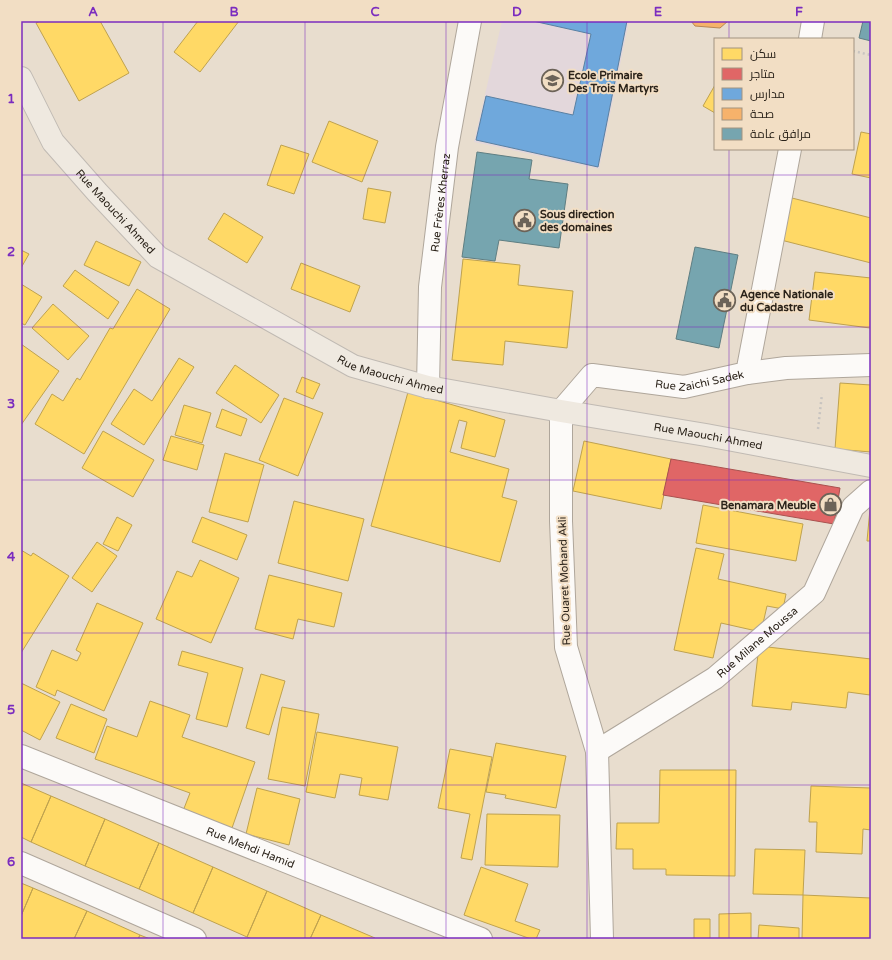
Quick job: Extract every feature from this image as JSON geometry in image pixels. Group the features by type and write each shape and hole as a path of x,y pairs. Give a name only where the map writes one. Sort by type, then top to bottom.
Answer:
{"main road":[{"name":"Rue Maouchi Ahmed","path":"21,78 54,142 97,192 158,257 353,366 428,387 561,411 706,434 871,466"}],"street":[{"name":"Rue Frères Kherraz","path":"428,387 430,286 447,147 470,21"},
{"path":"810,38 813,21"},
{"name":"Rue Zaichi Sadek","path":"561,411 592,375 684,387 747,373 790,150"},
{"path":"747,373 786,368 825,368 871,365"},
{"name":"Rue Ouaret Mohand Akli","path":"561,411 561,521 566,647 597,751 602,939"},
{"name":"Rue Milane Moussa","path":"597,751 715,678 814,593 853,507 871,492"},
{"name":"Rue Mehdi Hamid","path":"21,756 434,930 481,939"},
{"path":"21,863 194,939"}],"path":[{"path":"854,51 871,55"},
{"path":"814,455 825,368"}],"shaded area":[{"name":"Ecole Primaire Des Trois Martyrs","path":"502,21 629,21 599,169 474,142"}],"building: سكن":[{"path":"40,21 100,21 129,73 79,101 36,23"},
{"path":"198,21 239,21 200,72 174,52"},
{"path":"714,87 714,112 703,106"},
{"path":"329,121 378,141 362,182 312,162"},
{"path":"861,132 871,134 871,178 852,174"},
{"path":"281,145 309,154 294,194 267,185"},
{"path":"368,188 391,192 385,223 363,219"},
{"path":"792,198 871,218 871,263 781,240"},
{"path":"224,213 263,237 247,263 208,239"},
{"path":"96,241 141,262 129,286 84,265"},
{"path":"21,250 29,254 21,268"},
{"path":"463,259 520,265 518,285 573,291 567,348 505,341 503,365 452,360"},
{"path":"301,263 360,286 350,312 291,289"},
{"path":"75,270 119,302 108,319 63,286"},
{"path":"815,272 871,278 870,328 809,320"},
{"path":"21,284 42,297 25,325 21,323"},
{"path":"137,289 170,309 84,454 35,424 52,394 63,401 77,378 80,380 110,328 113,329"},
{"path":"53,304 89,336 68,360 32,328"},
{"path":"21,344 59,371 21,425"},
{"path":"179,358 194,367 144,445 111,424 134,389 152,401"},
{"path":"235,365 279,395 261,423 216,393"},
{"path":"302,377 320,384 313,399 296,392"},
{"path":"840,383 871,385 871,452 835,449"},
{"path":"408,392 505,420 495,457 461,448 467,422 459,420 450,452 509,469 502,497 517,501 500,562 371,526"},
{"path":"284,398 323,413 298,476 259,460"},
{"path":"184,405 211,413 202,443 175,435"},
{"path":"222,409 247,419 241,436 216,427"},
{"path":"103,431 154,460 133,497 82,468"},
{"path":"171,436 204,445 197,470 163,460"},
{"path":"584,441 671,459 661,509 573,491"},
{"path":"225,453 264,465 248,522 209,512"},
{"path":"871,498 871,541 867,541"},
{"path":"294,501 364,519 348,581 278,563"},
{"path":"703,505 803,524 796,561 696,543"},
{"path":"117,517 132,525 118,551 103,544"},
{"path":"202,517 247,535 237,560 192,542"},
{"path":"97,542 117,556 92,592 72,578"},
{"path":"696,548 724,554 718,579 786,594 783,609 767,606 761,632 721,623 713,658 674,650"},
{"path":"21,550 31,556 33,553 69,576 21,653"},
{"path":"200,560 239,578 211,643 156,619 177,571 192,577"},
{"path":"269,575 342,593 334,627 298,619 293,639 255,629"},
{"path":"97,603 143,623 104,711 57,690 55,696 36,687 52,650 77,661 81,653 76,650"},
{"path":"759,646 871,659 870,695 848,692 846,708 792,702 791,710 752,706"},
{"path":"182,651 243,668 227,727 196,719 208,673 178,665"},
{"path":"261,674 285,681 269,735 246,728"},
{"path":"21,683 60,702 40,740 21,730"},
{"path":"150,701 190,715 182,737 255,762 232,828 183,811 190,793 95,759 107,726 137,737"},
{"path":"71,704 107,719 94,753 56,738"},
{"path":"282,707 319,714 305,786 268,779"},
{"path":"317,732 398,747 388,800 359,795 362,778 340,774 335,798 306,792"},
{"path":"496,743 566,756 556,808 505,798 506,795 486,792"},
{"path":"450,749 492,757 472,860 461,858 470,814 438,808"},
{"path":"660,770 736,770 735,876 666,875 666,869 633,869 633,849 616,849 617,823 659,823"},
{"path":"21,783 51,796 31,842 21,837"},
{"path":"811,786 871,788 871,830 863,829 862,854 816,852 817,822 809,822"},
{"path":"257,788 300,799 289,845 246,834"},
{"path":"51,796 105,819 85,866 31,842"},
{"path":"487,814 560,815 558,867 485,865"},
{"path":"105,819 159,843 139,889 85,866"},
{"path":"159,843 213,867 193,913 139,889"},
{"path":"755,849 805,850 803,895 753,894"},
{"path":"213,867 267,891 247,937 193,913"},
{"path":"481,867 528,884 515,921 540,930 536,939 531,939 464,915"},
{"path":"21,883 33,888 21,916"},
{"path":"33,888 87,911 74,939 21,939 21,916"},
{"path":"267,891 321,915 310,939 252,939 247,937"},
{"path":"803,895 871,898 871,939 802,939"},
{"path":"87,911 140,935 138,939 74,939"},
{"path":"751,913 751,939 719,939 719,914"},
{"path":"321,915 375,938 375,939 310,939"},
{"path":"694,919 710,919 710,939 694,939"},
{"path":"759,925 799,928 799,939 758,939"},
{"path":"140,935 150,939 138,939"}],"building: متاجر":[{"path":"671,459 840,488 834,524 663,495"}],"building: مدارس":[{"path":"533,21 627,21 598,167 476,140 486,96 573,115 591,34"}],"building: صحة":[{"path":"691,21 728,21 720,28 695,26"}],"building: مرافق عامة":[{"path":"863,21 871,21 871,41 859,38"},
{"path":"477,152 532,160 529,179 568,184 559,248 499,240 495,261 462,257"},
{"path":"695,247 738,255 719,348 676,339"}],"place":[{"name":"Ecole Primaire Des Trois Martyrs","path":"552,81"},
{"name":"Sous direction des domaines","path":"525,220"},
{"name":"Agence Nationale du Cadastre","path":"724,300"},
{"name":"Benamara Meuble","path":"831,505"}]}
